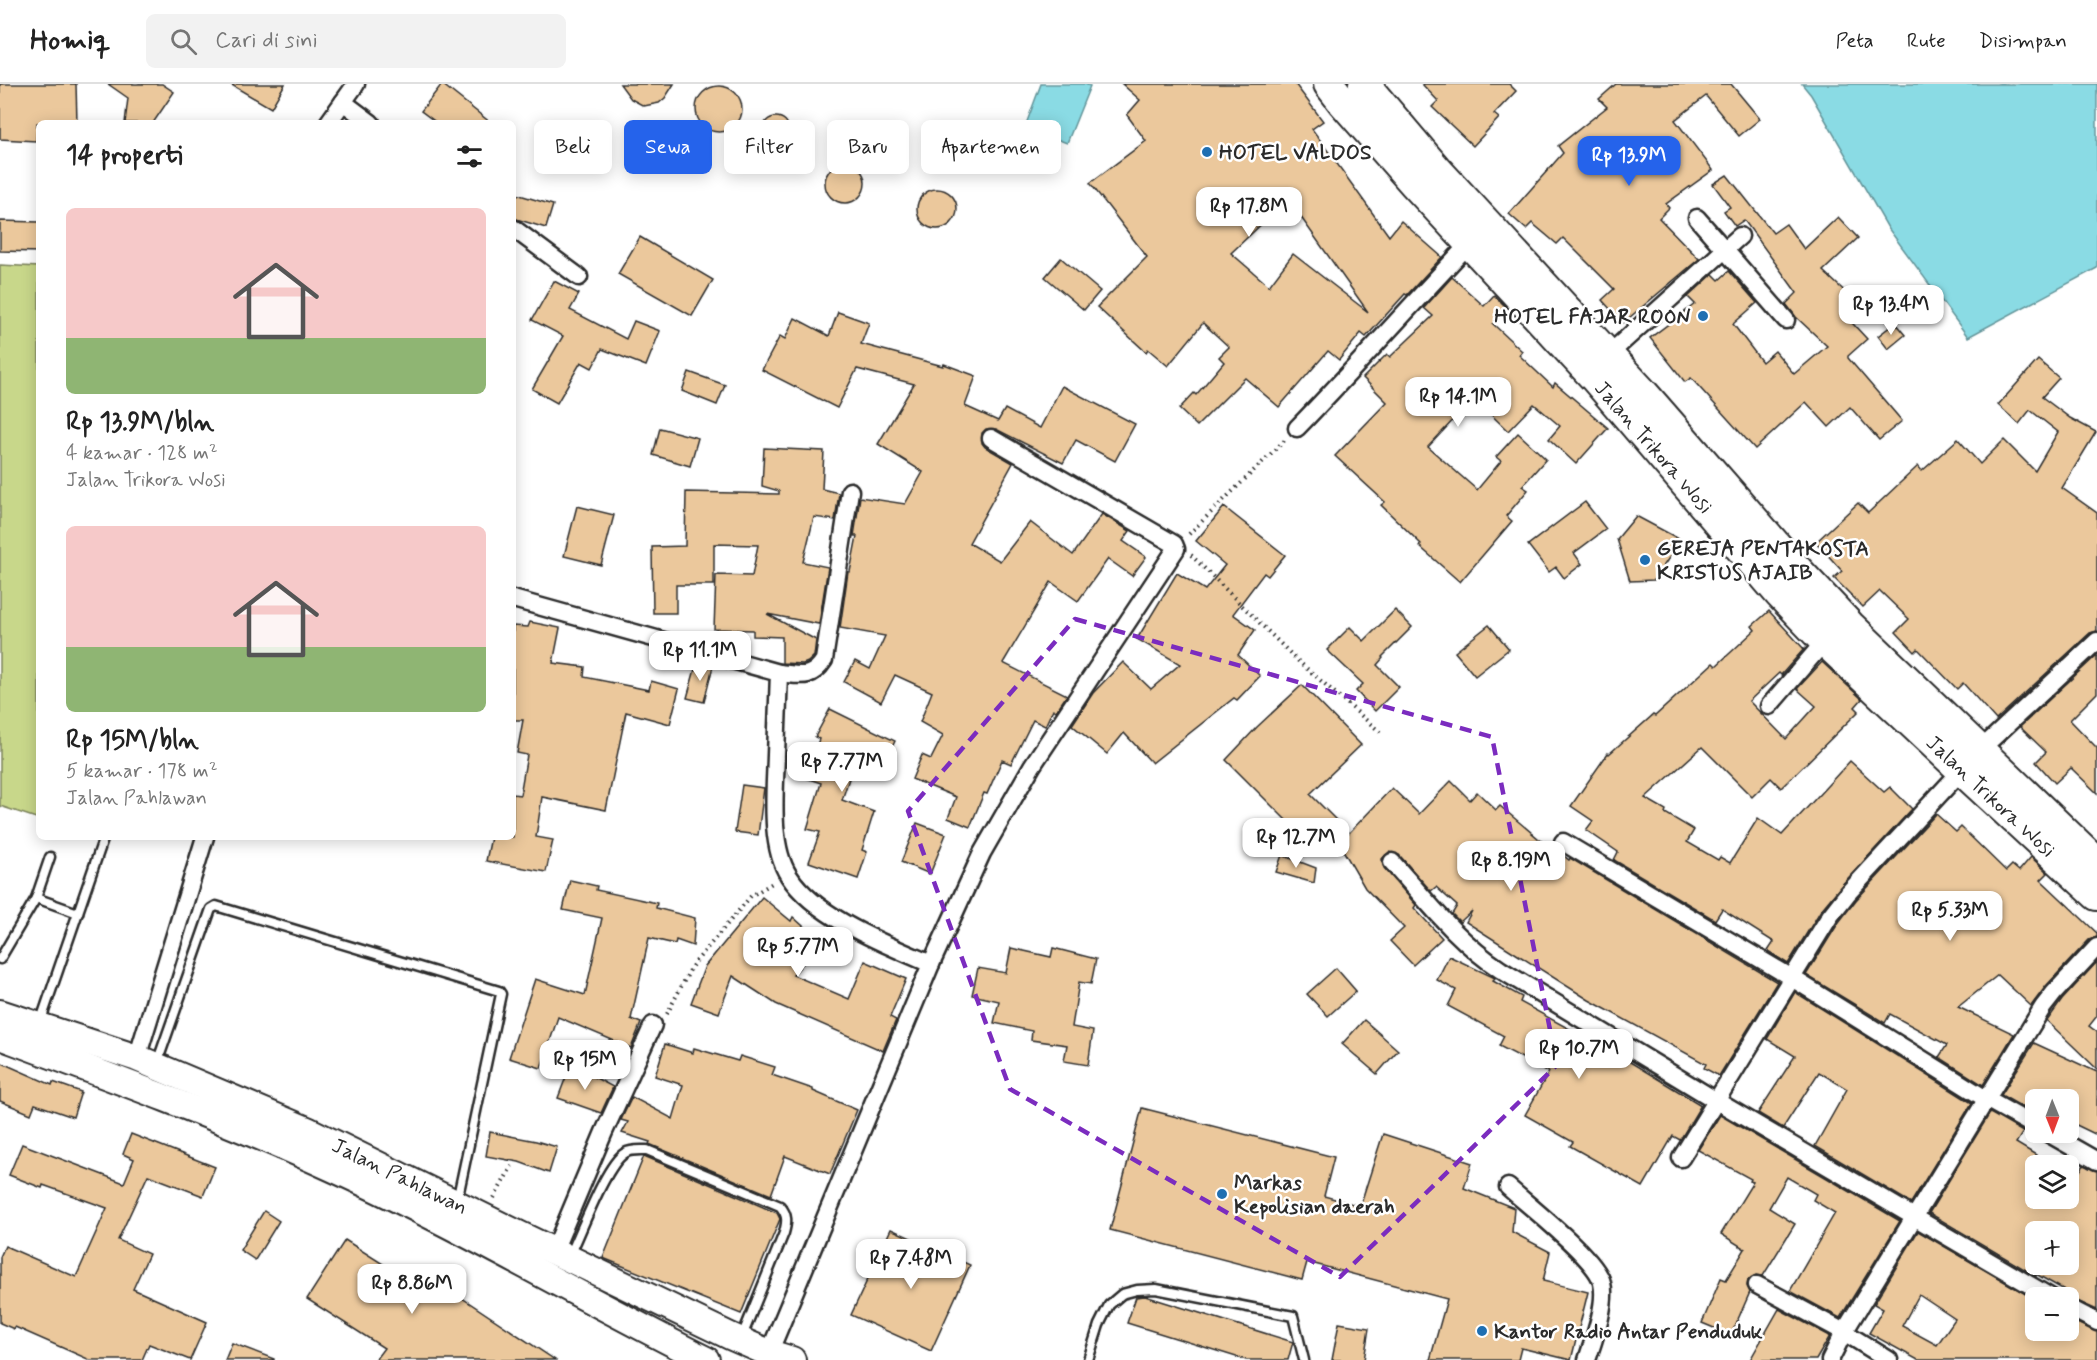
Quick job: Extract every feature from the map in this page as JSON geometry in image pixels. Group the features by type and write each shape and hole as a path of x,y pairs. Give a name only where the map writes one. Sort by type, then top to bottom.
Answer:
{"highway":[{"name":"Jalan Trikora Wosi","path":"1329,84 1469,244 1595,378 1633,402 1800,573 2097,895"},
{"name":"Jalan Trikora Wosi","path":"1364,84 1436,169 1608,355 1633,402 1779,593 1825,641 1971,760 2095,856"}],"main road":[{"name":"Jalan Pahlawan","path":"0,1013 146,1062 307,1130 457,1203 491,1220 514,1245 635,1324 706,1360"},
{"name":"Jalan Pahlawan","path":"0,1036 135,1086 296,1153 417,1209 514,1245 562,1255 741,1340 780,1356"},
{"path":"296,1153 307,1130"},
{"path":"635,1324 649,1297"}],"street":[{"path":"330,120 356,84"},
{"path":"343,102 367,120"},
{"path":"1697,218 1786,320"},
{"path":"516,230 579,277"},
{"path":"1608,355 1740,236"},
{"path":"1297,428 1469,244"},
{"path":"780,1356 931,964 982,853 1032,766 1178,545 991,438"},
{"path":"516,600 779,673 809,675 819,668 824,660 850,490"},
{"path":"1769,706 1825,641"},
{"path":"1681,1158 1830,916 1848,893 1971,760 2097,641"},
{"path":"779,673 773,821 787,874 796,887 817,906 853,928 931,964"},
{"path":"146,1062 204,840"},
{"path":"1563,842 1792,978 2025,1121"},
{"path":"1392,862 1463,942 1479,955 1715,1100 2033,1287"},
{"path":"1830,1360 1844,1332 1916,1218 2043,1007 2097,947"},
{"path":"562,1255 604,1132 653,1025"},
{"path":"2065,1143 2097,1161"},
{"path":"1508,1187 1589,1260 1602,1281 1603,1300 1587,1360"},
{"path":"1757,1285 1844,1332 1889,1360"},
{"path":"2079,1312 2097,1322"}],"lane":[{"path":"38,1027 103,840"},
{"path":"0,959 36,898 50,857"},
{"path":"36,898 78,913"},
{"path":"146,1062 211,909 216,906 499,991 501,994 457,1203"},
{"path":"562,1255 610,1168 624,1153 635,1149 648,1150 780,1206 786,1213 787,1222 784,1233 741,1340"},
{"path":"1088,1360 1099,1325 1109,1305 1122,1294 1156,1289 1293,1316 1304,1360"}],"path":[{"path":"1297,428 1178,545 1297,660 1380,732"},
{"path":"653,1025 662,1022 692,966 751,896 787,874"},
{"path":"491,1220 495,1196 512,1166"}],"highlighted area":[{"path":"1075,619 1492,737 1557,1065 1340,1277 1010,1089 908,811"}],"green space":[{"path":"0,265 36,267 36,818 0,806"}],"water":[{"path":"1041,84 1090,86 1067,143 1061,141 1061,120 1028,120"},
{"path":"1802,84 2097,84 2097,268 1968,337 1888,228 1811,95"}],"building":[{"path":"0,84 76,84 77,120 36,120 36,141 0,139"},
{"path":"108,84 162,84 174,92 155,120 125,120 128,98"},
{"path":"230,84 285,84 271,108"},
{"path":"442,84 487,120 433,120 421,111"},
{"path":"620,84 674,84 659,103 644,106 631,99"},
{"path":"1122,84 1295,84 1323,121 1312,129 1389,236 1401,221 1442,257 1366,337 1361,333 1339,360 1328,351 1279,407 1245,378 1197,426 1179,409 1194,393 1196,395 1224,362 1219,357 1229,347 1203,323 1168,366 1148,349 1146,352 1097,307 1147,257 1090,183 1146,141 1127,115 1140,100","holes":["1288,199 1368,312 1293,254 1269,286 1231,253"]},
{"path":"1422,84 1509,84 1516,91 1494,114 1499,118 1473,146 1432,107 1438,101"},
{"path":"1616,84 1731,84 1760,119 1739,136 1706,96 1675,120 1713,170 1666,204 1669,208 1659,218 1699,259 1623,323 1602,300 1614,289 1563,238 1557,244 1532,223 1526,229 1509,214 1563,153 1558,146 1607,107 1599,99"},
{"path":"719,86 728,88 740,100 742,109 740,118 739,120 724,120 724,131 712,130 712,120 698,118 696,109 698,100 710,88"},
{"path":"776,117 784,120 768,120"},
{"path":"827,174 864,175 864,191 853,202 837,202 826,191"},
{"path":"1727,175 1773,233 1786,224 1804,249 1838,217 1858,238 1823,271 1854,300 1842,312 1867,339 1848,358 1902,421 1879,440 1850,407 1829,427 1806,402 1755,449 1691,378 1685,382 1650,338 1695,304 1688,297 1713,274 1719,280 1729,271 1757,303 1733,324 1762,362 1775,351 1794,374 1827,346 1796,317 1786,304 1797,293 1744,220 1735,226 1724,211 1730,207 1713,184"},
{"path":"937,189 945,190 951,195 956,201 956,217 951,223 945,228 937,229 929,228 923,223 918,217 917,209 918,201 923,195 929,190"},
{"path":"516,194 553,205 546,228 516,219"},
{"path":"0,221 36,222 36,252 0,251"},
{"path":"640,237 713,280 692,316 618,274"},
{"path":"1061,258 1100,291 1084,310 1045,277"},
{"path":"1452,277 1484,306 1494,295 1507,308 1493,324 1522,351 1519,355 1553,387 1555,383 1608,428 1576,464 1549,439 1560,426 1534,404 1508,431 1474,398 1428,447 1477,490 1501,461 1496,457 1518,433 1546,459 1522,486 1528,490 1506,516 1512,521 1460,582 1419,546 1421,544 1381,505 1385,502 1335,456 1387,402 1363,378 1387,354 1390,357 1433,316 1424,308"},
{"path":"554,281 579,294 570,310 626,339 634,321 660,331 646,366 602,349 592,368 581,362 557,403 532,389 563,336 532,320"},
{"path":"838,312 869,323 861,344 943,366 944,364 976,376 965,406 998,421 1005,409 1040,428 1062,386 1135,424 1115,461 1076,440 1063,463 996,429 986,429 982,433 982,443 985,447 1013,463 969,543 1000,561 1030,522 1073,555 1102,514 1130,531 1123,541 1146,557 1132,576 1108,559 1078,601 1051,582 1003,663 1067,695 1056,711 1053,709 1045,726 1033,720 1011,764 1002,760 987,794 984,793 970,827 948,818 956,797 912,779 922,755 931,759 943,735 920,722 932,692 895,675 881,702 844,682 855,661 870,669 885,636 840,628 848,572 850,572 857,536 854,536 860,497 905,504 923,472 878,444 914,384 857,369 837,408 762,370 780,336 785,339 795,318 829,336"},
{"path":"1895,323 1905,335 1888,349 1878,336"},
{"path":"2038,360 2059,378 2042,397 2070,418 2096,432 2062,488 2097,513 2097,631 2090,633 1996,720 1963,683 1957,689 1918,649 1915,652 1896,632 1909,619 1880,591 1863,607 1834,578 1842,571 1816,542 1858,503 1868,513 1918,466 1922,471 1958,439 1980,464 2004,440 2035,471 2058,432 2030,410 2019,424 1998,405"},
{"path":"689,372 725,385 717,405 682,391"},
{"path":"660,428 698,438 690,466 653,455"},
{"path":"764,448 824,451 822,489 839,493 835,520 814,517 803,562 828,567 819,624 767,614 816,640 814,656 803,664 782,663 782,637 753,636 753,630 714,629 716,575 752,576 758,545 714,544 714,585 676,585 676,613 653,613 652,547 685,546 686,492 779,494 779,491 762,486"},
{"path":"1585,502 1606,529 1574,553 1582,564 1564,578 1556,567 1549,572 1528,545"},
{"path":"577,506 614,515 601,565 564,556"},
{"path":"1224,507 1285,555 1268,576 1264,573 1233,614 1255,630 1238,655 1260,676 1237,700 1234,698 1152,763 1124,733 1107,754 1072,725 1093,693 1123,662 1151,689 1180,664 1137,639 1177,573 1205,590 1225,565 1196,541"},
{"name":"GEREJA PENTAKOSTA KRISTUS AJAIB","path":"1636,516 1681,540 1654,580 1630,581 1617,539"},
{"path":"1395,610 1412,627 1377,665 1399,687 1375,711 1356,691 1363,684 1327,650 1350,627 1364,641"},
{"path":"1769,611 1804,649 1781,675 1779,673 1749,701 1786,739 1816,706 1797,689 1822,662 1862,699 1855,707 1859,711 1781,788 1771,778 1752,797 1702,747 1645,798 1694,830 1687,842 1718,860 1720,857 1730,863 1758,818 1782,835 1850,761 1884,792 1890,787 1912,809 1821,910 1788,964 1768,951 1774,942 1722,909 1715,920 1614,860 1618,852 1586,830 1593,821 1571,806 1608,753 1653,715 1655,716 1713,663 1716,666 1755,630 1752,626"},
{"path":"530,622 560,628 553,663 585,667 584,677 649,690 651,681 679,689 670,724 626,712 606,810 542,797 536,837 553,840 546,872 486,861 490,840 516,840 516,794 520,795 527,755 517,753 523,720 516,720 516,626 528,627"},
{"path":"1489,625 1509,649 1475,676 1455,652"},
{"path":"2097,655 2097,693 2070,720 2097,748 2097,793 2071,768 2055,783 2036,762 2046,752 2020,727"},
{"path":"697,662 713,666 704,702 687,698"},
{"path":"1302,685 1361,745 1310,794 1349,833 1392,788 1419,814 1451,781 1470,800 1477,792 1496,810 1500,806 1545,844 1546,842 1569,860 1570,858 1777,982 1719,1076 1704,1068 1706,1064 1589,1000 1466,922 1472,911 1460,922 1452,914 1457,906 1436,887 1431,891 1399,855 1389,852 1382,859 1384,868 1416,905 1414,908 1442,938 1413,965 1390,941 1404,928 1365,888 1336,838 1320,854 1226,760"},
{"path":"830,709 895,741 884,763 858,751 842,800 874,812 862,850 867,852 858,879 809,862 820,832 807,829 821,783 806,778 819,739 815,737"},
{"path":"742,785 764,788 758,835 735,832"},
{"path":"1936,814 1956,832 1961,827 2006,871 2012,865 2019,871 2031,857 2048,873 2041,880 2097,933 2097,937 2089,940 2046,986 2031,1006 1998,975 1958,1007 2014,1034 1983,1085 1939,1057 1947,1045 1890,1014 1885,1023 1806,975 1839,922 1856,900"},
{"path":"917,823 946,834 930,874 901,862"},
{"path":"1282,855 1316,868 1314,883 1276,872"},
{"path":"570,880 597,886 596,890 657,903 656,908 695,918 693,946 676,940 675,944 649,938 631,1019 641,1023 631,1048 558,1017 541,1068 509,1058 535,979 585,995 602,918 563,910"},
{"path":"762,897 791,921 793,917 821,942 793,975 849,999 865,961 906,979 890,1017 896,1020 883,1051 776,1004 733,976 719,1013 691,1003 705,966"},
{"path":"1011,948 1051,957 1053,948 1096,959 1091,984 1079,982 1072,1027 1093,1031 1088,1065 1064,1061 1067,1045 1031,1040 1032,1031 994,1023 999,1001 972,995 978,968 1006,973"},
{"path":"1449,956 1493,977 1495,979 1493,981 1522,997 1520,1002 1607,1048 1701,1105 1680,1140 1673,1136 1643,1187 1570,1146 1573,1142 1525,1115 1549,1072 1499,1046 1504,1036 1448,1006 1456,990 1437,980"},
{"path":"2097,962 2097,1016 2089,1026 2097,1032 2097,1069 2047,1021 2062,1000"},
{"path":"1336,968 1356,991 1328,1016 1307,994"},
{"path":"1795,992 1972,1103 1911,1203 1815,1146 1847,1089 1819,1072 1783,1128 1758,1113 1795,1056 1767,1039"},
{"path":"1364,1020 1398,1050 1377,1074 1342,1044"},
{"path":"2034,1043 2097,1072 2097,1135 2079,1126 2079,1089 2025,1089 2025,1109 2001,1095"},
{"path":"665,1044 693,1053 694,1048 738,1061 740,1056 775,1067 772,1075 813,1089 813,1091 857,1110 830,1174 785,1156 771,1195 649,1144 650,1142 622,1133 628,1122 621,1120 632,1097 673,1119 683,1085 655,1076"},
{"path":"0,1062 52,1085 53,1082 81,1092 73,1117 35,1104 31,1114 0,1101"},
{"path":"569,1069 596,1078 613,1087 601,1113 558,1098"},
{"path":"1142,1108 1334,1157 1324,1196 1360,1206 1383,1134 1472,1163 1464,1188 1514,1208 1512,1232 1550,1252 1543,1281 1588,1292 1571,1360 1521,1348 1518,1360 1430,1360 1447,1299 1307,1262 1302,1280 1110,1230"},
{"path":"1990,1113 2023,1132 2016,1143 2036,1155 2025,1155 2025,1209 2079,1209 2079,1172 2084,1165 2097,1171 2097,1310 2079,1302 2079,1287 2059,1287 2038,1275 2079,1275 2079,1221 2025,1221 2025,1270 1929,1213"},
{"path":"1720,1115 1900,1221 1840,1318 1790,1291 1835,1213 1813,1200 1816,1194 1787,1177 1769,1208 1795,1224 1763,1276 1756,1275 1748,1280 1747,1286 1750,1292 1731,1335 1702,1323 1721,1278 1726,1280 1745,1249 1721,1234 1753,1182 1698,1150"},
{"path":"490,1132 557,1147 549,1173 519,1162 486,1156"},
{"path":"131,1134 215,1167 203,1196 148,1175 118,1240 149,1254 133,1289 207,1322 190,1360 149,1344 142,1360 90,1360 15,1327 14,1329 0,1323 0,1257 5,1246 76,1277 107,1208 9,1175 22,1144 124,1183 134,1159 123,1154"},
{"path":"644,1156 777,1213 780,1219 741,1314 603,1258"},
{"path":"264,1211 279,1221 255,1260 240,1250"},
{"path":"891,1229 970,1265 931,1351 851,1315"},
{"path":"1918,1231 2025,1294 2025,1341 2079,1341 2079,1324 2097,1332 2097,1360 1918,1360 1869,1333 1883,1309 1874,1304","holes":["1919,1295 1955,1319 1937,1345 1902,1326"]},
{"path":"345,1240 424,1290 432,1278 555,1360 375,1360 384,1348 307,1299"},
{"path":"1145,1296 1293,1342 1288,1360 1246,1360 1127,1323 1136,1297"},
{"path":"1779,1309 1830,1336 1816,1360 1750,1360"},
{"path":"1339,1323 1369,1328 1364,1360 1332,1360"},
{"path":"232,1343 274,1359 274,1360 225,1360"}],"place":[{"name":"HOTEL VALDOS","path":"1207,152"},
{"name":"HOTEL FAJAR ROON","path":"1703,316"},
{"name":"GEREJA PENTAKOSTA KRISTUS AJAIB","path":"1645,560"},
{"name":"Markas Kepolisian daerah","path":"1222,1194"},
{"name":"Kantor Radio Antar Penduduk","path":"1482,1331"}]}
